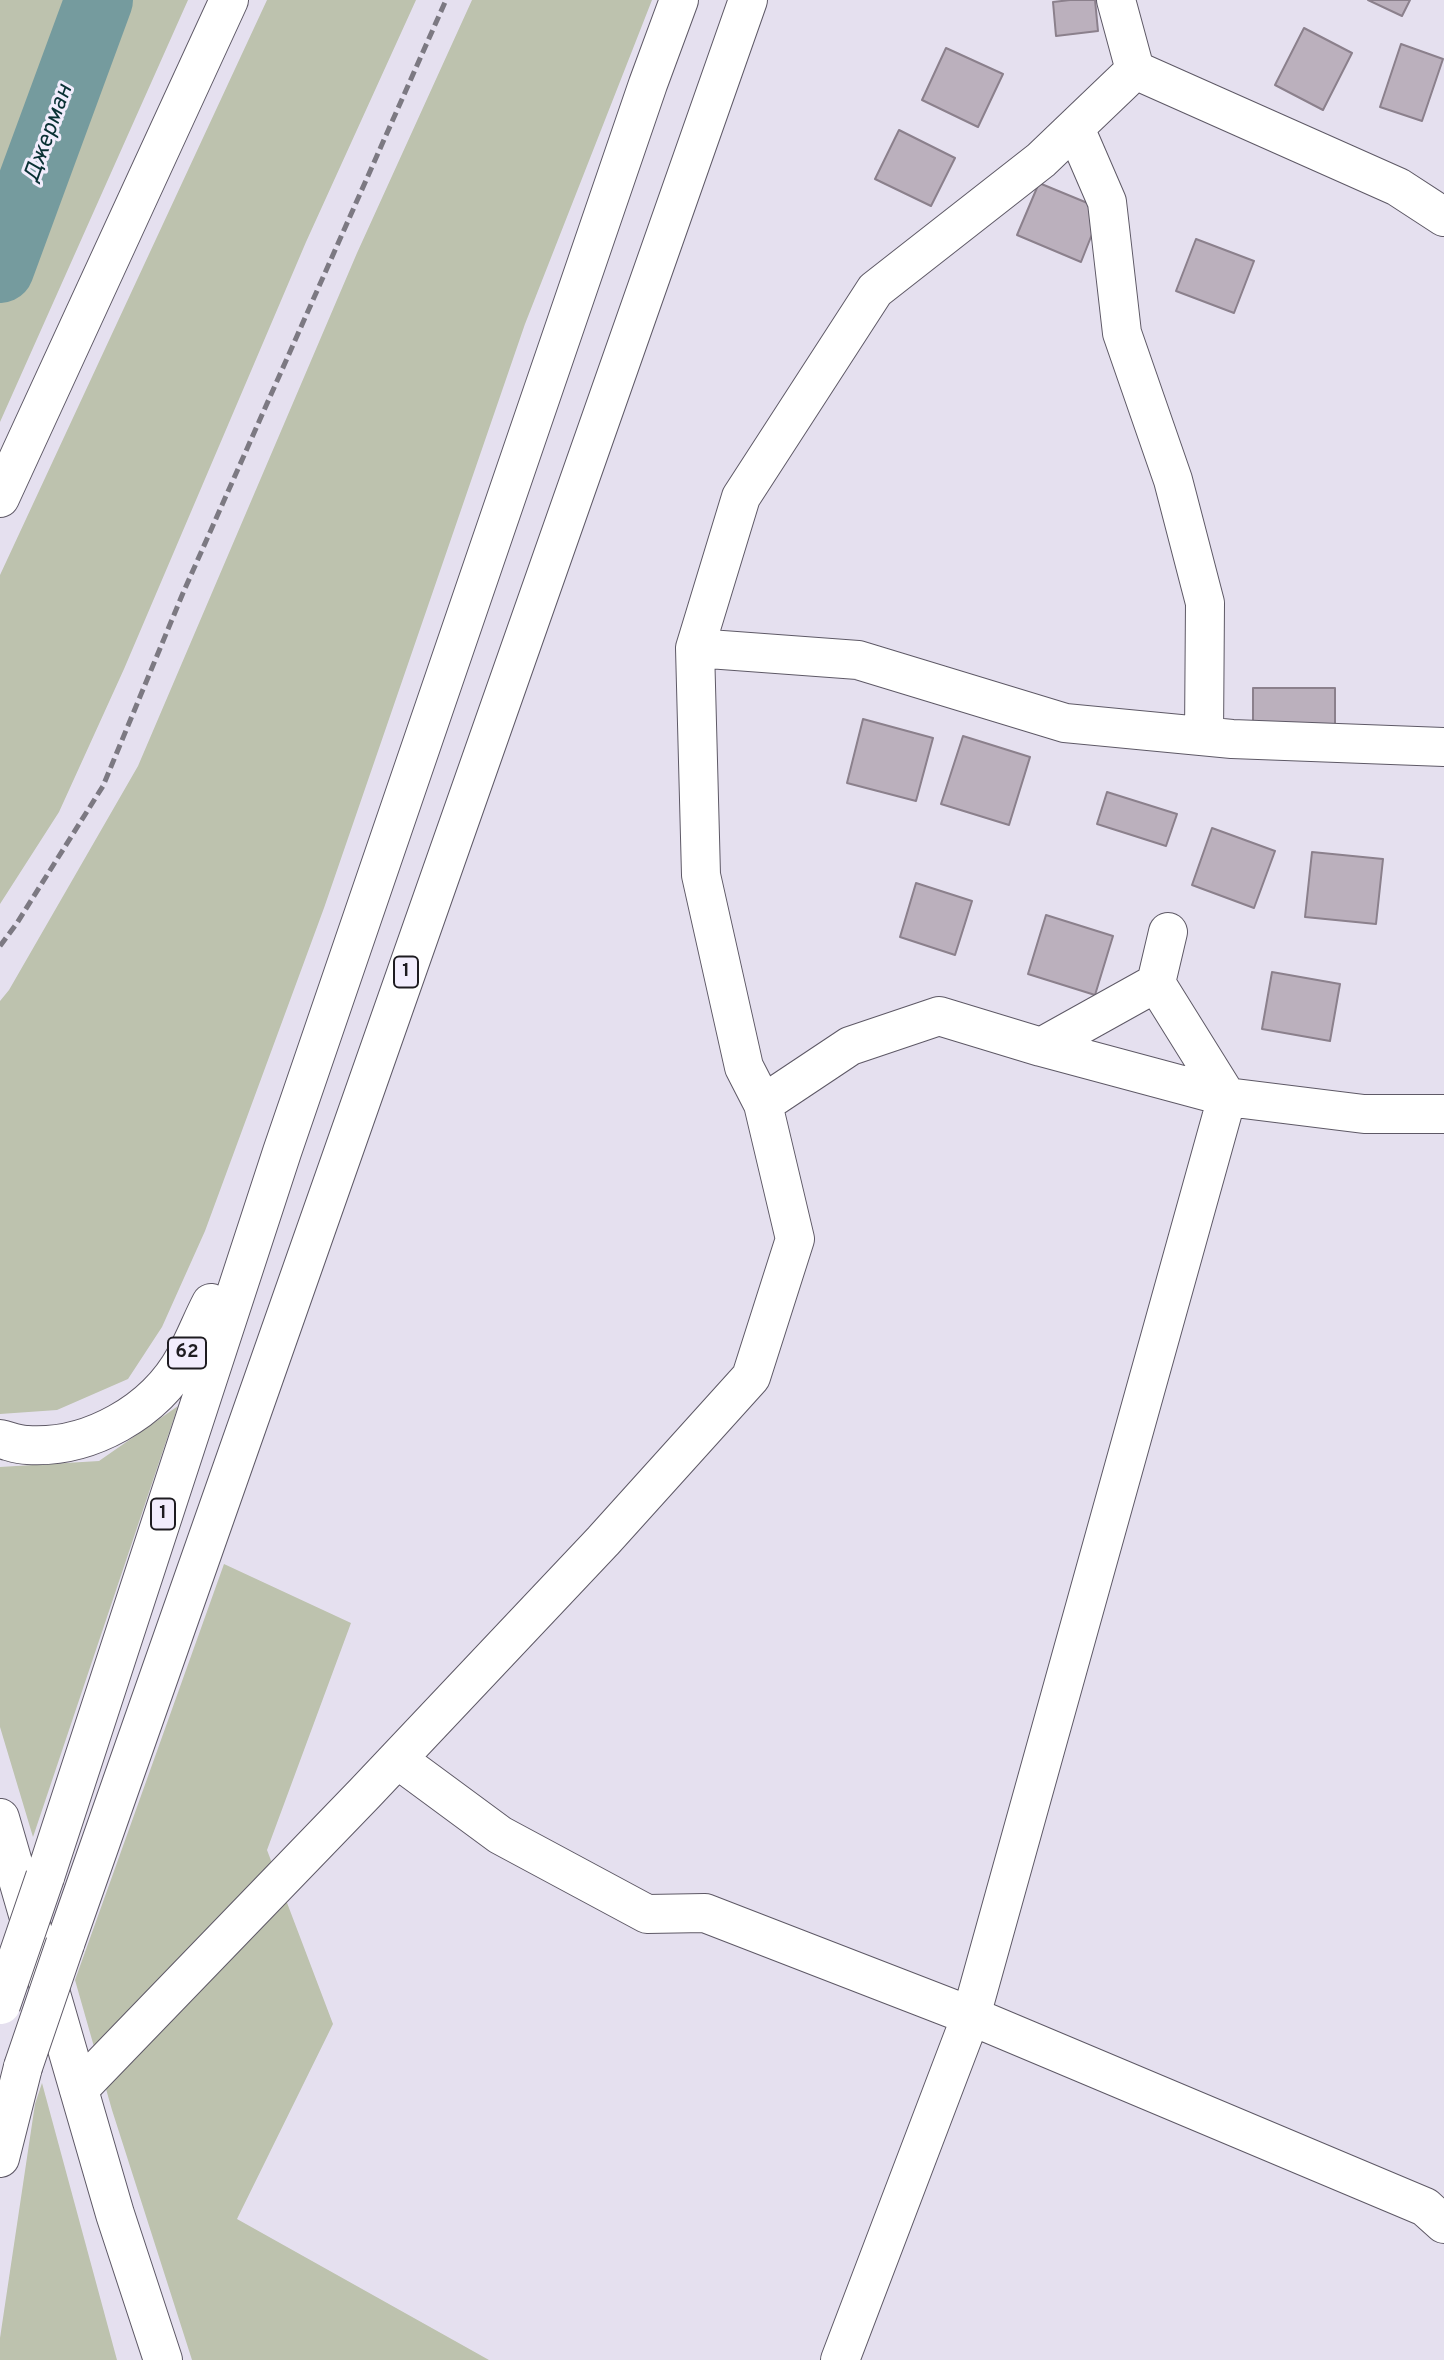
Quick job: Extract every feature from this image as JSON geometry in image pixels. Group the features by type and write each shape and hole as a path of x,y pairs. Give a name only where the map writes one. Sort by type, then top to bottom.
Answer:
{"street":[{"path":"0,498 229,0"},
{"name":"1","path":"0,2006 45,1877 282,1152 643,97 679,0"},
{"name":"1","path":"0,2158 23,2067 65,1944 748,0"},
{"path":"1116,0 1135,71"},
{"path":"79,2090 397,1759 751,1377 795,1239 763,1104 744,1067 701,875 695,648 741,497 875,290 1041,160 1135,71"},
{"path":"1135,71 1398,187 1444,217"},
{"path":"1075,128 1107,202 1122,333 1173,480 1205,603 1204,736"},
{"path":"695,648 858,660 1065,723 1204,736 1444,747"},
{"path":"839,2360 971,2016 1227,1097 1156,983 1168,932"},
{"path":"1041,1048 1156,983"},
{"path":"763,1104 850,1046 939,1016 1041,1048 1227,1097 1364,1114 1444,1114"},
{"name":"62","path":"0,1439 25,1445 62,1443 98,1433 133,1415 158,1391 184,1359 282,1152"},
{"path":"397,1759 500,1835 647,1914 705,1913 971,2016 1425,2207 1444,2224"},
{"path":"0,1818 115,2214 163,2360"}],"green space":[{"path":"0,0 188,0 0,422"},
{"path":"267,0 416,0 306,242 124,669 59,812 0,904 0,575"},
{"path":"472,0 652,0 525,324 324,908 205,1231 162,1327 128,1379 57,1410 0,1414 0,1001 9,990 138,766 357,253"},
{"path":"178,1406 33,1837 0,1727 0,1467 99,1461"},
{"path":"224,1564 351,1623 267,1850 333,2024 237,2219 489,2360 192,2360 112,2110 75,1980"},
{"path":"42,2083 117,2360 0,2360 0,2338 35,2104"}],"building":[{"path":"1095,0 1098,31 1056,36 1053,2"},
{"path":"1368,0 1410,0 1402,16"},
{"path":"1304,28 1352,53 1323,110 1275,85"},
{"path":"1401,44 1443,59 1422,121 1380,107"},
{"path":"946,48 1003,74 978,127 922,100"},
{"path":"899,130 955,158 931,206 875,179"},
{"path":"1039,183 1102,209 1081,262 1017,235"},
{"path":"1196,239 1254,261 1234,313 1176,291"},
{"path":"1253,688 1335,688 1335,731 1253,731"},
{"path":"863,719 933,738 916,801 847,783"},
{"path":"963,736 1030,757 1009,825 941,804"},
{"path":"1107,792 1177,814 1166,846 1097,824"},
{"path":"1212,828 1275,851 1254,908 1192,885"},
{"path":"1312,852 1383,859 1376,924 1305,917"},
{"path":"916,883 972,901 955,955 900,937"},
{"path":"1046,915 1113,936 1095,995 1028,974"},
{"path":"1272,972 1340,984 1330,1041 1262,1029"}],"waterway":[{"name":"Джерман","path":"0,269 99,0"}],"railway":[{"path":"0,946 103,786 183,593 446,0"}]}
